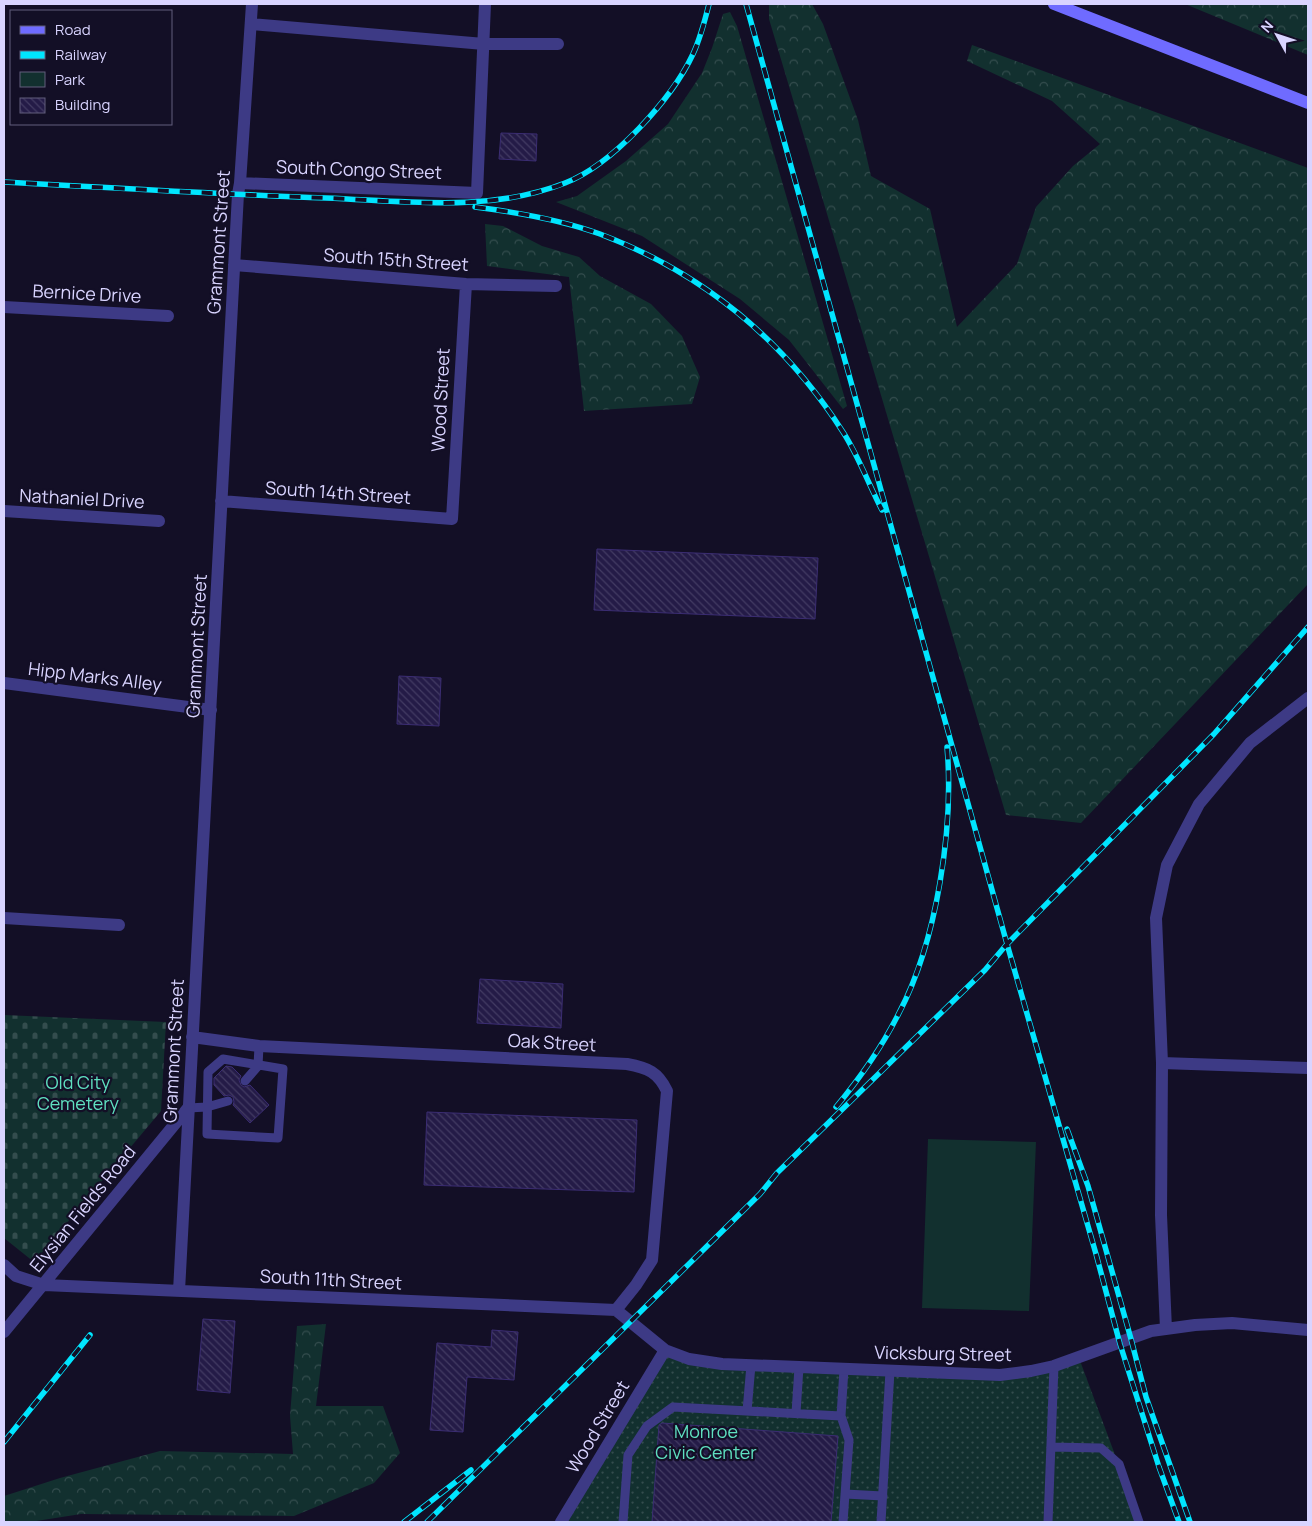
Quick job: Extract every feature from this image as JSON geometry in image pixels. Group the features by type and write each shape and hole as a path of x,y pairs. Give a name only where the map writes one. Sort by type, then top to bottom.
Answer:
{"main road":[{"path":"1054,4 1308,103"}],"street":[{"name":"Grammont Street","path":"179,1291 238,194 252,4"},
{"path":"484,44 485,4"},
{"path":"252,24 484,44 558,44"},
{"name":"South Congo Street","path":"240,183 477,193 484,44"},
{"name":"South 15th Street","path":"234,265 466,284 556,286"},
{"name":"Wood Street","path":"452,519 466,284"},
{"name":"Bernice Drive","path":"4,307 168,316"},
{"name":"South 14th Street","path":"221,502 452,519"},
{"name":"Nathaniel Drive","path":"4,511 158,521"},
{"name":"Hipp Marks Alley","path":"4,683 211,710"},
{"path":"1166,1329 1161,1215 1162,1063 1156,918 1167,865 1199,804 1250,743 1308,698"},
{"path":"4,918 119,925"},
{"name":"Oak Street","path":"192,1037 259,1046 627,1064 644,1067 661,1078 667,1091 652,1260 636,1285 616,1310"},
{"path":"1162,1063 1308,1068"},
{"name":"Elysian Fields Road","path":"4,1332 188,1108"},
{"name":"South 11th Street","path":"4,1265 16,1276 44,1285 616,1310"},
{"name":"Vicksburg Street","path":"616,1310 665,1350 689,1359 722,1364 1000,1375 1054,1366 1151,1331 1195,1325 1232,1323 1308,1330"},
{"name":"Wood Street","path":"561,1522 665,1350"}],"lane":[{"path":"245,1081 258,1066 259,1046"},
{"path":"223,1059 283,1069 278,1138 207,1134 207,1107 208,1072 223,1059"},
{"path":"188,1108 207,1107 228,1101"},
{"path":"747,1411 751,1365"},
{"path":"1048,1522 1054,1366"},
{"path":"796,1414 799,1367"},
{"path":"843,1522 849,1440 841,1416 844,1369"},
{"path":"881,1522 890,1371"},
{"path":"623,1522 628,1455 647,1426 672,1408 841,1416"},
{"path":"1051,1447 1101,1448 1120,1464 1139,1522"},
{"path":"845,1494 883,1496"}],"green space":[{"path":"769,4 812,4 823,24 858,120 871,176 930,209 957,327 1017,264 1036,207 1073,166 1100,144 1052,101 967,61 972,45 1308,168 1308,584 1081,823 1006,815 769,19"},
{"path":"1185,4 1308,4 1308,55"},
{"path":"730,12 737,26 847,406 843,409 789,340 740,299 642,236 556,202 577,196 626,161 668,124 702,73 723,14"},
{"path":"485,224 503,226 542,246 579,257 600,276 651,304 682,336 700,377 692,404 584,411 569,277 487,266"},
{"name":"Old City Cemetery","path":"4,1015 166,1022 161,1111 34,1262 4,1238"},
{"path":"928,1139 1036,1142 1029,1311 922,1308"},
{"path":"326,1324 316,1406 383,1406 400,1453 374,1483 294,1516 81,1514 30,1522 4,1522 4,1496 60,1478 160,1451 293,1454 290,1416 297,1326"},
{"name":"Monroe Civic Center","path":"665,1350 689,1359 1000,1375 1079,1358 1140,1522 561,1522"}],"building":[{"path":"501,133 537,134 536,161 499,159"},
{"path":"597,549 818,558 815,619 594,610"},
{"path":"399,676 441,678 439,726 397,724"},
{"path":"480,979 563,984 561,1028 477,1023"},
{"path":"226,1066 232,1067 241,1076 239,1080 241,1085 244,1087 250,1085 269,1105 250,1123 233,1105 233,1097 229,1095 224,1096 214,1085 214,1078"},
{"path":"427,1112 637,1120 634,1192 424,1185"},
{"path":"203,1319 235,1321 230,1393 197,1390"},
{"path":"492,1330 518,1332 514,1380 467,1377 463,1432 430,1430 437,1343 491,1347"},
{"path":"662,1423 838,1436 831,1522 652,1522 659,1425"}],"railway":[{"path":"4,182 447,203 477,202 536,192 565,183 583,174 602,162 639,129 671,91 683,72 698,42 709,4"},
{"path":"746,4 1120,1344 1159,1467 1179,1522"},
{"path":"475,207 538,217 600,234 638,250 673,268 738,313 795,368 820,399 843,432 859,460 882,510"},
{"path":"427,1522 760,1194 777,1173 985,970 1007,944 1214,734 1308,627"},
{"path":"836,1107 870,1062 892,1026 912,984 924,952 933,918 945,847 949,778 947,747"},
{"path":"1067,1129 1088,1186 1146,1397 1190,1522"},
{"path":"4,1442 90,1335"},
{"path":"404,1522 471,1470"}]}
